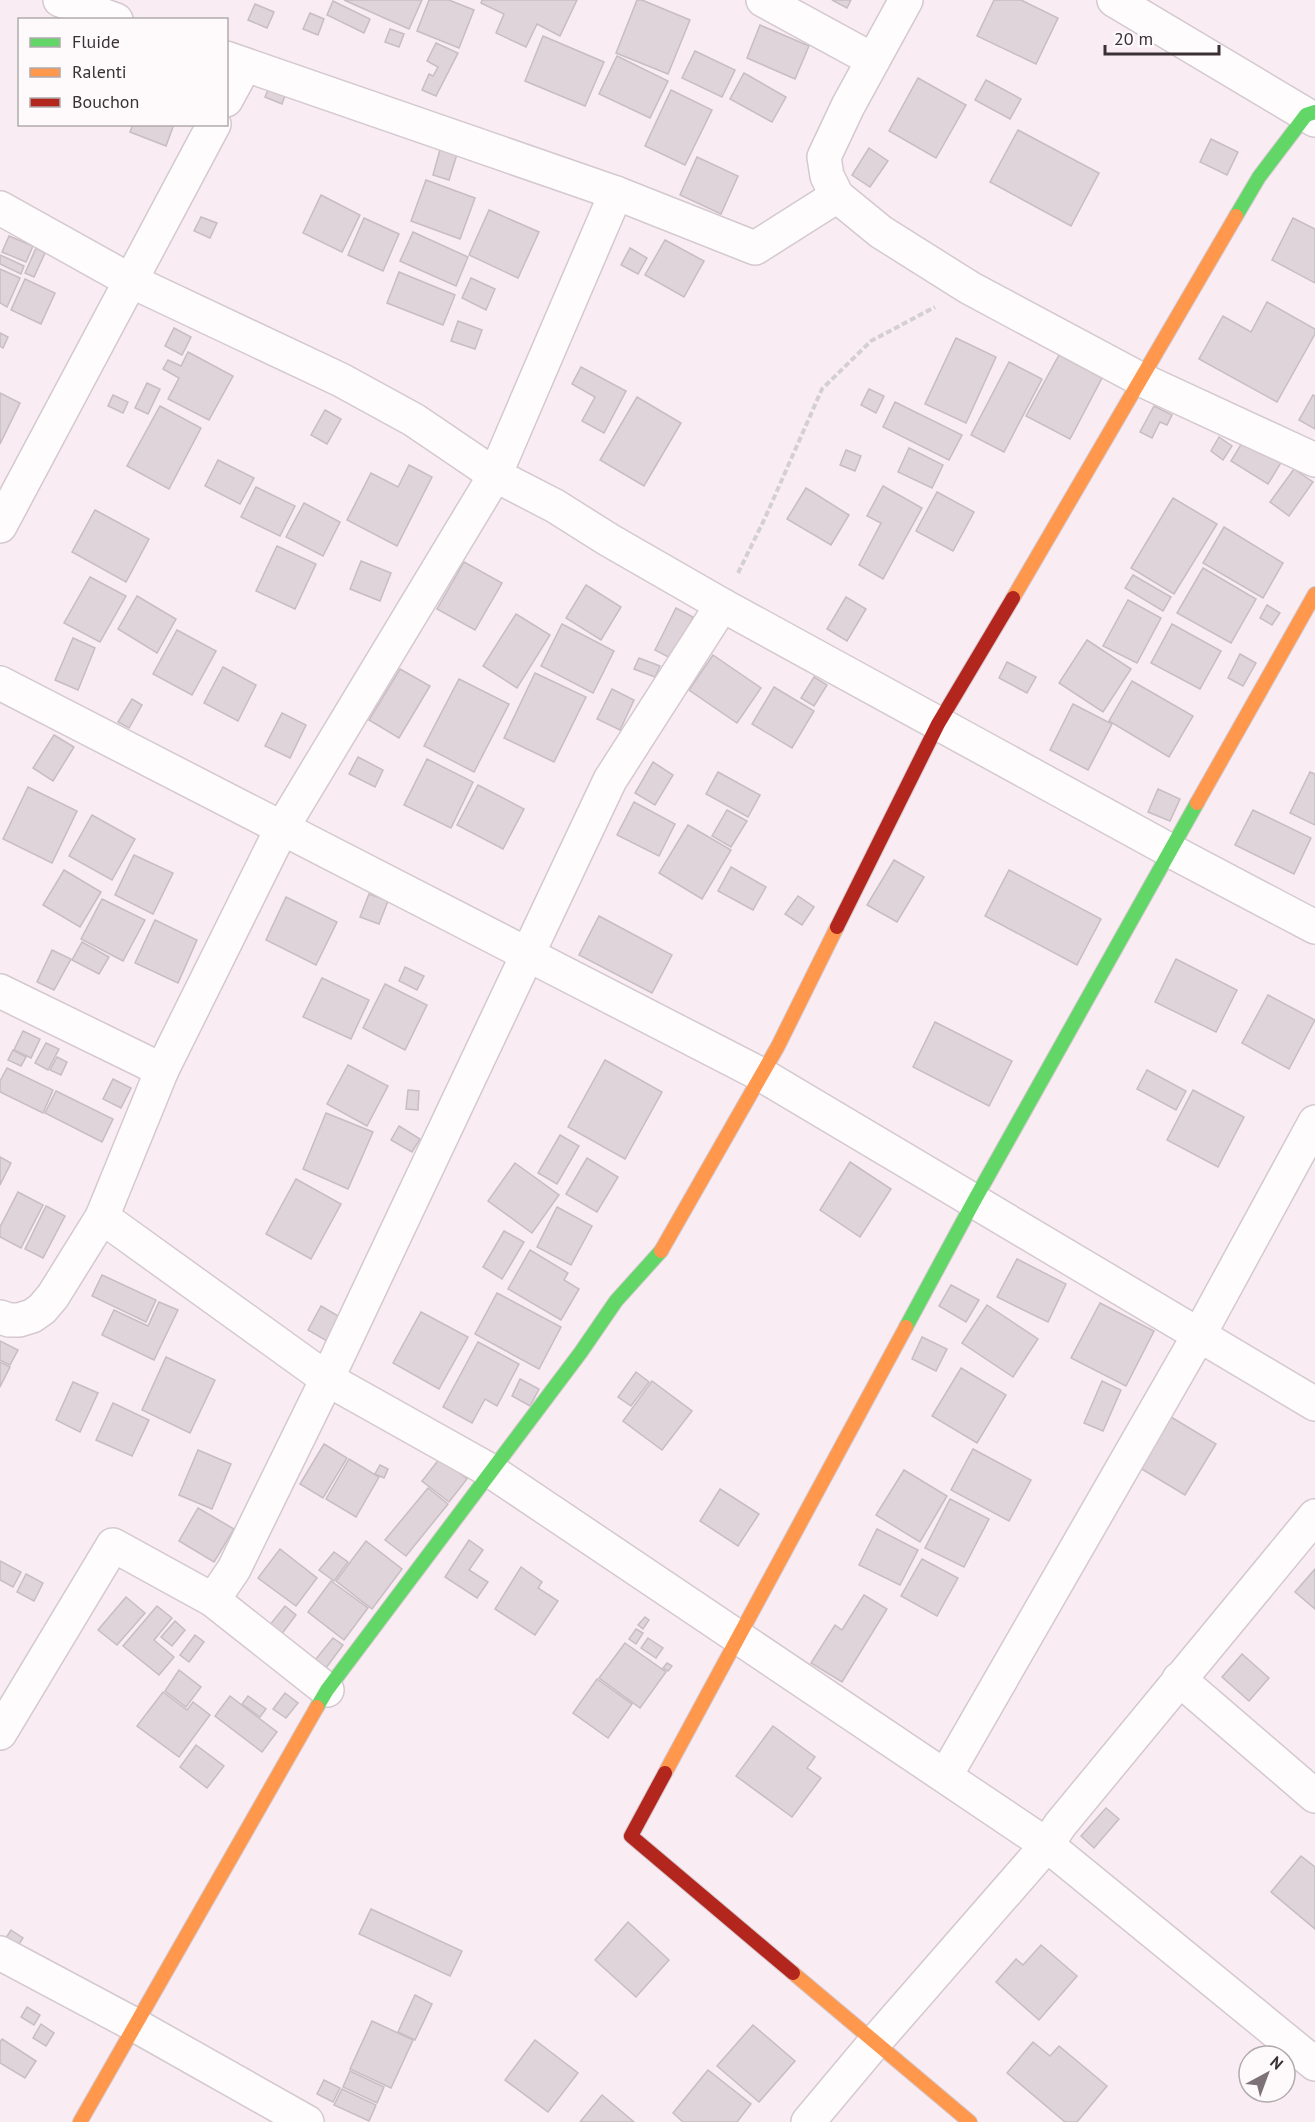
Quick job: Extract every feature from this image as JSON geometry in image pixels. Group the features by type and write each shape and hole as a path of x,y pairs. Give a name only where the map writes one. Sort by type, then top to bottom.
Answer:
{"street":[{"path":"60,0 110,18"},
{"path":"763,0 873,60"},
{"path":"906,0 848,106 824,158 827,176 837,196 881,232 970,288 1142,380 1315,460"},
{"path":"80,2122 327,1690 582,1352 616,1301 663,1249 762,1074 938,724 1142,380 1259,177 1312,116 1114,0"},
{"path":"228,92 236,61 616,193 754,248 837,196"},
{"path":"0,526 213,126"},
{"path":"0,1317 20,1320 42,1309 53,1296 102,1216 162,1070 282,828 495,475 616,193"},
{"path":"0,208 131,281 341,380 414,420 495,475 555,506 609,540 938,724 1315,927"},
{"path":"970,2122 631,1836 740,1638 974,1201 1315,594"},
{"path":"213,1600 234,1569 327,1379 610,780 723,604"},
{"path":"0,683 762,1074 1315,1404"},
{"path":"0,990 162,1070"},
{"path":"946,1775 1199,1335 1315,1122"},
{"path":"102,1216 327,1379 491,1471 1047,1845 1315,2064"},
{"path":"808,2122 1047,1845 1060,1825 1315,1516"},
{"path":"0,1733 113,1545 213,1600 327,1690"},
{"path":"1179,1679 1315,1796"},
{"path":"0,1953 135,2025 307,2122"}],"path":[{"path":"723,604 765,518 822,389 871,341 970,288"}],"building":[{"path":"344,0 422,0 409,29"},
{"path":"429,0 449,0 474,10 459,48 417,31"},
{"path":"482,0 577,0 560,36 537,24 526,47 496,33 504,14 481,3"},
{"path":"637,0 690,20 668,74 616,53"},
{"path":"832,0 851,0 847,8"},
{"path":"994,0 1021,0 1058,18 1036,64 977,36"},
{"path":"333,1 370,19 364,33 327,15"},
{"path":"255,4 274,12 267,28 248,20"},
{"path":"310,13 324,19 318,35 303,29"},
{"path":"760,25 809,46 795,79 747,58"},
{"path":"390,29 404,34 399,47 385,42"},
{"path":"543,36 604,62 585,106 525,81"},
{"path":"436,43 458,53 436,96 422,90 429,74 433,76 438,67 427,61"},
{"path":"695,51 735,70 722,97 682,78"},
{"path":"617,56 668,81 650,118 599,94"},
{"path":"744,73 786,97 772,122 730,99"},
{"path":"918,78 966,105 936,158 889,131"},
{"path":"272,80 288,87 282,104 265,97"},
{"path":"986,80 1021,99 1010,119 975,100"},
{"path":"671,90 712,110 685,165 645,146"},
{"path":"132,126 173,126 166,146 130,132"},
{"path":"1018,130 1099,173 1071,226 990,182"},
{"path":"1211,139 1238,152 1227,175 1200,162"},
{"path":"441,146 458,151 449,180 433,175"},
{"path":"869,148 888,161 870,187 852,175"},
{"path":"697,157 738,176 721,214 680,195"},
{"path":"426,180 475,198 460,239 411,221"},
{"path":"321,195 360,215 342,252 303,233"},
{"path":"489,210 539,232 518,278 469,255"},
{"path":"201,217 217,223 210,238 194,231"},
{"path":"364,218 399,234 383,271 348,255"},
{"path":"1293,218 1315,229 1315,283 1272,260"},
{"path":"413,232 468,257 456,286 400,261"},
{"path":"9,236 33,246 26,262 2,252"},
{"path":"665,240 704,261 684,297 645,275"},
{"path":"36,248 45,253 34,277 25,273"},
{"path":"630,248 647,258 638,274 621,265"},
{"path":"0,255 24,266 21,274 0,264"},
{"path":"0,269 20,278 7,307 0,303"},
{"path":"399,272 455,295 443,325 387,303"},
{"path":"471,278 495,289 486,310 462,298"},
{"path":"25,279 55,293 41,324 11,310"},
{"path":"1267,302 1315,329 1315,334 1277,402 1199,359 1223,316 1251,332"},
{"path":"458,321 482,330 475,349 451,341"},
{"path":"174,328 191,337 182,355 165,346"},
{"path":"0,333 8,337 3,348 0,346"},
{"path":"956,338 996,357 966,423 925,404"},
{"path":"188,352 233,376 209,420 168,399 179,378 163,369 168,360 181,366"},
{"path":"1059,355 1102,378 1070,439 1026,416"},
{"path":"1009,362 1042,379 1004,452 971,435"},
{"path":"581,367 626,391 604,433 582,421 595,397 572,384"},
{"path":"147,383 160,389 148,414 135,408"},
{"path":"869,389 884,396 876,413 861,405"},
{"path":"0,393 20,403 0,444"},
{"path":"113,395 128,402 123,413 108,406"},
{"path":"1313,395 1315,396 1315,429 1299,420"},
{"path":"637,397 681,423 644,486 600,460"},
{"path":"895,402 962,435 949,460 883,427"},
{"path":"160,406 201,428 169,489 127,466"},
{"path":"1154,406 1172,415 1167,425 1160,422 1152,438 1140,432"},
{"path":"325,410 341,419 327,444 311,435"},
{"path":"1219,437 1232,446 1223,460 1211,451"},
{"path":"1245,438 1282,461 1268,484 1231,461"},
{"path":"909,448 943,465 932,488 898,472"},
{"path":"846,450 861,456 855,471 840,465"},
{"path":"218,460 254,478 240,504 205,486"},
{"path":"409,465 432,477 397,546 347,520 371,473 398,487"},
{"path":"1294,469 1313,482 1289,516 1270,502"},
{"path":"883,486 922,508 883,579 859,565 881,523 867,516"},
{"path":"256,487 295,506 280,536 241,517"},
{"path":"806,488 849,515 831,545 787,519"},
{"path":"937,492 974,512 953,551 916,531"},
{"path":"1173,498 1217,524 1174,594 1131,568"},
{"path":"304,503 340,522 323,556 286,537"},
{"path":"95,510 149,539 126,582 72,552"},
{"path":"1224,527 1283,563 1263,598 1203,563"},
{"path":"277,546 316,564 295,609 256,591"},
{"path":"361,561 391,573 380,601 350,589"},
{"path":"464,562 502,583 475,630 437,609"},
{"path":"1203,568 1256,599 1231,643 1177,613"},
{"path":"1133,575 1171,597 1163,611 1125,588"},
{"path":"90,577 126,596 100,642 64,623"},
{"path":"586,585 621,607 601,640 566,618"},
{"path":"137,596 176,619 157,653 118,629"},
{"path":"846,597 866,609 847,641 827,629"},
{"path":"1128,600 1161,618 1137,663 1103,646"},
{"path":"1267,605 1280,613 1272,625 1260,618"},
{"path":"676,608 693,617 672,659 655,650"},
{"path":"516,614 550,635 517,688 483,666"},
{"path":"562,624 614,651 593,693 541,666"},
{"path":"1172,624 1221,651 1200,689 1151,663"},
{"path":"177,630 216,651 192,695 153,674"},
{"path":"73,638 95,648 78,690 55,680"},
{"path":"1087,640 1131,669 1103,712 1059,683"},
{"path":"1240,654 1256,663 1243,686 1228,678"},
{"path":"713,655 761,688 737,723 689,690"},
{"path":"639,658 660,666 655,677 634,669"},
{"path":"1007,662 1036,677 1027,693 999,678"},
{"path":"223,667 256,685 238,721 204,703"},
{"path":"400,669 430,686 399,738 369,720"},
{"path":"535,673 586,697 554,762 504,738"},
{"path":"814,677 827,685 814,706 801,698"},
{"path":"459,679 509,704 474,772 424,746"},
{"path":"1132,681 1193,716 1169,757 1109,721"},
{"path":"774,687 814,711 792,748 752,724"},
{"path":"612,689 634,700 620,730 597,719"},
{"path":"132,699 142,705 129,728 118,722"},
{"path":"1073,704 1112,724 1088,770 1050,750"},
{"path":"282,713 306,725 290,758 265,746"},
{"path":"54,735 74,747 53,781 33,768"},
{"path":"358,757 383,770 375,787 349,774"},
{"path":"427,759 473,782 451,828 404,805"},
{"path":"653,762 673,775 655,805 635,793"},
{"path":"718,772 760,795 748,817 706,794"},
{"path":"1310,772 1315,774 1315,825 1290,813"},
{"path":"478,785 524,809 503,849 457,825"},
{"path":"28,787 77,811 52,863 3,839"},
{"path":"1158,789 1180,799 1170,821 1148,812"},
{"path":"634,802 675,824 659,856 617,835"},
{"path":"727,810 747,821 731,847 712,836"},
{"path":"1253,810 1311,838 1294,874 1235,845"},
{"path":"92,815 135,839 112,880 69,856"},
{"path":"688,825 731,850 702,899 659,873"},
{"path":"134,855 173,873 153,914 115,895"},
{"path":"894,860 924,877 897,922 867,905"},
{"path":"731,867 766,887 753,910 718,891"},
{"path":"64,870 101,892 80,927 43,905"},
{"path":"1009,870 1101,919 1077,965 985,916"},
{"path":"369,894 388,901 379,924 360,917"},
{"path":"798,896 814,907 802,925 785,914"},
{"path":"286,897 337,922 316,965 266,940"},
{"path":"102,899 145,920 123,961 81,939"},
{"path":"599,916 672,955 652,993 579,955"},
{"path":"155,920 197,940 178,983 135,963"},
{"path":"82,942 109,957 99,974 72,960"},
{"path":"52,950 71,959 54,990 37,982"},
{"path":"1176,959 1237,990 1216,1032 1155,1002"},
{"path":"405,967 424,976 417,990 399,981"},
{"path":"322,978 369,1000 351,1039 303,1017"},
{"path":"385,984 427,1005 405,1050 363,1028"},
{"path":"1268,995 1315,1020 1289,1069 1242,1043"},
{"path":"935,1022 1012,1061 989,1106 913,1067"},
{"path":"23,1031 40,1039 31,1058 14,1050"},
{"path":"46,1043 59,1049 48,1070 35,1063"},
{"path":"13,1050 26,1057 21,1066 8,1060"},
{"path":"57,1057 67,1062 61,1075 50,1070"},
{"path":"605,1060 662,1092 625,1159 568,1127"},
{"path":"348,1065 388,1086 367,1126 327,1104"},
{"path":"7,1068 53,1090 43,1113 0,1092 0,1081"},
{"path":"1147,1070 1186,1091 1176,1110 1137,1089"},
{"path":"113,1079 131,1088 121,1108 103,1099"},
{"path":"408,1090 419,1091 418,1110 406,1109"},
{"path":"1193,1090 1244,1117 1218,1167 1167,1140"},
{"path":"56,1091 113,1119 102,1142 45,1113"},
{"path":"326,1113 373,1132 348,1189 303,1169"},
{"path":"399,1126 420,1139 412,1152 391,1140"},
{"path":"560,1135 579,1146 557,1184 538,1173"},
{"path":"0,1157 11,1163 0,1185"},
{"path":"587,1158 618,1177 597,1212 566,1194"},
{"path":"850,1162 891,1189 860,1237 820,1210"},
{"path":"515,1163 559,1195 532,1233 488,1201"},
{"path":"296,1179 341,1204 311,1259 266,1234"},
{"path":"18,1192 43,1205 21,1248 0,1237 0,1227"},
{"path":"46,1206 65,1216 43,1258 25,1249"},
{"path":"557,1207 592,1226 571,1265 537,1247"},
{"path":"504,1231 524,1242 502,1279 483,1267"},
{"path":"530,1250 568,1273 564,1280 579,1289 561,1320 508,1289"},
{"path":"1017,1259 1066,1284 1048,1322 997,1297"},
{"path":"102,1275 156,1300 146,1322 92,1296"},
{"path":"951,1285 979,1300 966,1322 939,1306"},
{"path":"497,1293 561,1327 539,1369 475,1334"},
{"path":"159,1302 178,1310 154,1360 102,1335 114,1310 148,1326"},
{"path":"1100,1303 1154,1331 1126,1386 1071,1358"},
{"path":"987,1305 1038,1339 1013,1377 962,1343"},
{"path":"321,1306 345,1320 332,1344 308,1330"},
{"path":"421,1312 468,1337 439,1389 393,1363"},
{"path":"922,1337 947,1349 936,1371 912,1359"},
{"path":"0,1341 18,1350 10,1365 0,1360"},
{"path":"478,1342 519,1364 497,1406 485,1399 472,1423 443,1407"},
{"path":"166,1357 215,1380 190,1433 142,1410"},
{"path":"0,1362 10,1367 0,1387"},
{"path":"961,1368 1006,1395 977,1443 932,1416"},
{"path":"636,1372 649,1382 631,1406 618,1397"},
{"path":"520,1379 539,1389 530,1406 512,1396"},
{"path":"652,1381 692,1411 662,1450 623,1421"},
{"path":"1102,1381 1121,1390 1103,1431 1084,1423"},
{"path":"73,1382 98,1393 80,1432 56,1420"},
{"path":"113,1403 149,1420 132,1456 96,1440"},
{"path":"1166,1414 1216,1444 1185,1495 1135,1465"},
{"path":"324,1444 347,1458 323,1498 300,1484"},
{"path":"973,1449 1031,1480 1009,1521 951,1490"},
{"path":"198,1450 231,1464 212,1509 179,1495"},
{"path":"440,1458 467,1479 449,1502 422,1481"},
{"path":"349,1459 379,1477 356,1517 326,1499"},
{"path":"380,1465 388,1469 384,1478 375,1474"},
{"path":"904,1470 947,1496 920,1542 876,1515"},
{"path":"428,1488 448,1504 406,1556 385,1540"},
{"path":"720,1489 759,1514 738,1546 700,1521"},
{"path":"950,1499 989,1519 964,1567 925,1548"},
{"path":"198,1508 234,1529 214,1562 179,1541"},
{"path":"877,1529 918,1550 900,1585 859,1565"},
{"path":"469,1540 483,1550 469,1570 488,1582 477,1598 445,1577"},
{"path":"366,1541 402,1569 372,1609 336,1581"},
{"path":"280,1549 317,1578 296,1606 258,1578"},
{"path":"334,1552 348,1562 334,1581 319,1570"},
{"path":"922,1559 958,1578 937,1616 901,1596"},
{"path":"0,1561 21,1572 13,1587 0,1580"},
{"path":"521,1567 542,1582 538,1588 558,1601 535,1635 495,1609"},
{"path":"1315,1569 1315,1609 1295,1592"},
{"path":"26,1574 43,1583 34,1601 17,1592"},
{"path":"331,1581 368,1608 344,1640 308,1612"},
{"path":"864,1595 887,1609 842,1682 811,1663 835,1625 842,1630"},
{"path":"126,1597 145,1613 117,1645 98,1630"},
{"path":"157,1606 172,1618 154,1640 174,1657 159,1675 123,1646"},
{"path":"285,1606 296,1615 281,1635 269,1626"},
{"path":"645,1617 649,1620 643,1629 638,1625"},
{"path":"175,1621 185,1630 172,1646 161,1637"},
{"path":"636,1629 643,1633 636,1644 629,1639"},
{"path":"195,1635 204,1642 189,1662 180,1655"},
{"path":"333,1638 343,1645 326,1668 315,1660"},
{"path":"648,1638 663,1648 656,1658 641,1648"},
{"path":"625,1643 666,1672 640,1708 599,1678"},
{"path":"1242,1654 1269,1678 1249,1701 1222,1677"},
{"path":"667,1663 672,1666 668,1671 663,1668"},
{"path":"179,1670 201,1687 186,1707 165,1691"},
{"path":"597,1679 632,1704 608,1738 573,1713"},
{"path":"163,1692 187,1710 193,1702 210,1715 179,1757 137,1726"},
{"path":"285,1693 298,1703 286,1718 273,1709"},
{"path":"230,1696 277,1732 262,1752 215,1716"},
{"path":"248,1696 266,1709 260,1717 242,1704"},
{"path":"773,1726 815,1757 807,1768 821,1778 792,1817 736,1776"},
{"path":"196,1745 224,1766 207,1788 180,1767"},
{"path":"1106,1808 1119,1819 1094,1848 1081,1836"},
{"path":"1301,1856 1315,1867 1315,1929 1271,1892"},
{"path":"371,1909 462,1951 450,1976 359,1934"},
{"path":"628,1922 669,1960 636,1997 595,1960"},
{"path":"11,1930 23,1938 12,1955 0,1947"},
{"path":"1041,1945 1077,1976 1039,2020 996,1982 1016,1959 1023,1965"},
{"path":"415,1995 432,2004 415,2040 398,2032"},
{"path":"27,2007 40,2015 34,2025 21,2017"},
{"path":"372,2021 413,2040 391,2088 350,2069"},
{"path":"41,2024 54,2033 46,2046 33,2038"},
{"path":"753,2025 795,2061 759,2102 717,2066"},
{"path":"2,2039 36,2061 25,2078 0,2063"},
{"path":"535,2040 578,2073 548,2112 505,2080"},
{"path":"1033,2042 1050,2056 1059,2046 1107,2086 1077,2122 1065,2122 1007,2073"},
{"path":"708,2070 751,2104 737,2122 683,2122 673,2113"},
{"path":"350,2071 384,2087 377,2103 343,2087"},
{"path":"324,2080 340,2088 333,2102 317,2094"},
{"path":"342,2089 376,2105 369,2121 334,2105"},
{"path":"602,2095 634,2122 580,2122"}],"traffic: fast":[{"path":"1236,216 1259,177 1306,115 1315,112"},
{"path":"906,1327 1197,803"},
{"path":"317,1707 327,1690 581,1352 616,1301 661,1251"}],"traffic: slow":[{"path":"1013,598 1236,216"},
{"path":"1197,803 1315,594"},
{"path":"661,1251 778,1046 837,927"},
{"path":"665,1773 906,1327"},
{"path":"80,2122 317,1707"},
{"path":"793,1973 970,2122"}],"traffic: jam":[{"path":"837,927 938,724 1013,598"},
{"path":"665,1773 631,1836 793,1973"}]}
